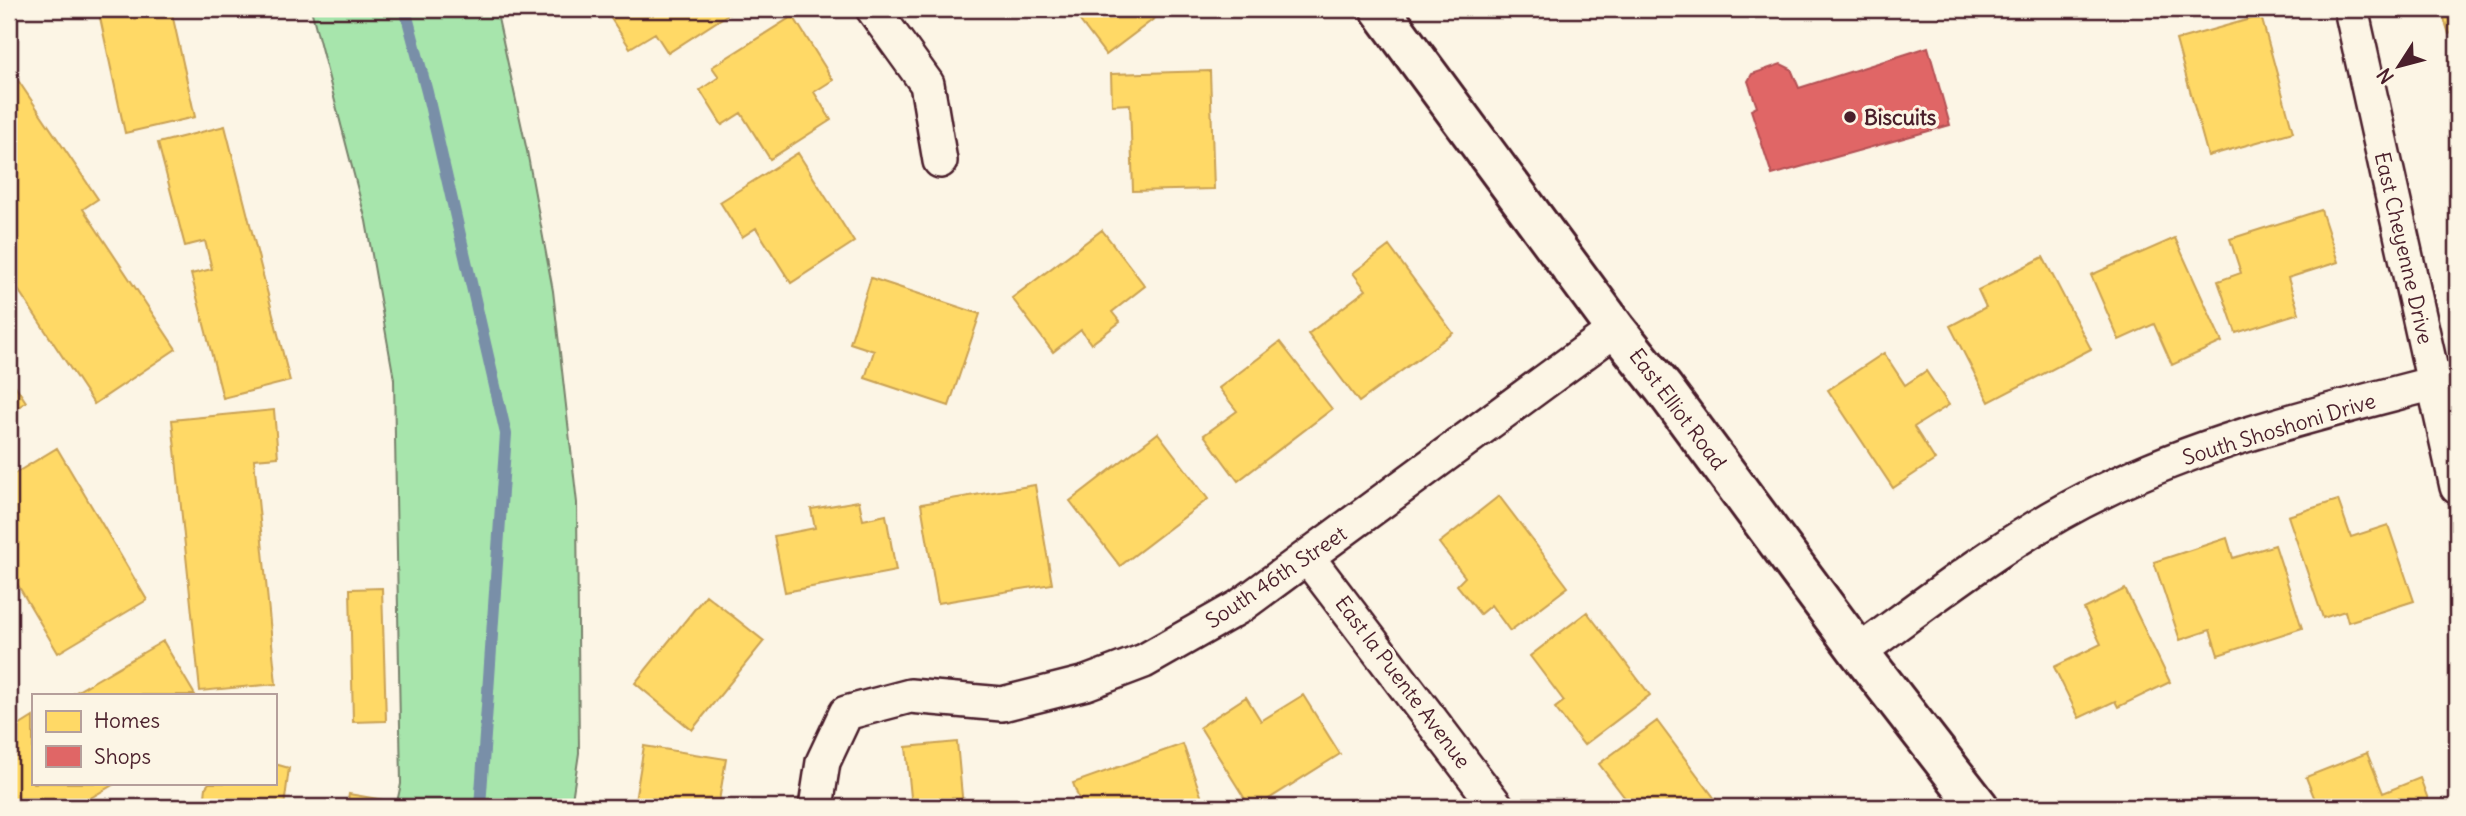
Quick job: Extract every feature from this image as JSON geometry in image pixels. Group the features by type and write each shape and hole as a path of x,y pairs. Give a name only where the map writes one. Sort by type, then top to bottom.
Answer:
{"main road":[{"name":"East Elliot Road","path":"1380,9 1616,329 1979,807"}],"street":[{"path":"873,9 927,84 940,161"},
{"name":"East Cheyenne Drive","path":"2351,9 2446,380 2457,487"},
{"name":"South 46th Street","path":"816,807 823,762 846,713 909,696 1002,704 1086,683 1144,661 1238,607 1308,558 1616,329"},
{"name":"South Shoshoni Drive","path":"1859,652 2010,543 2102,491 2210,446 2446,380"},
{"name":"East la Puente Avenue","path":"1308,558 1497,807"}],"green space":[{"path":"311,9 496,9 527,151 553,291 577,503 579,753 571,807 396,807 401,784 394,379 366,221"}],"building: Homes":[{"path":"122,9 171,9 195,117 125,133 99,13"},
{"path":"736,9 668,53 655,33 630,48 606,11"},
{"path":"1071,9 1167,9 1106,55"},
{"path":"2179,9 2214,9 2181,18"},
{"path":"2441,9 2457,9 2457,31 2449,34"},
{"path":"793,16 833,80 814,92 831,120 770,159 741,113 722,125 700,90 719,77 712,67"},
{"path":"2261,16 2293,132 2208,156 2176,40"},
{"path":"2457,59 2457,90 2450,61"},
{"path":"9,67 98,199 83,209 176,349 94,404 9,276 9,252 14,249 9,241"},
{"path":"1210,71 1214,189 1133,191 1130,104 1112,105 1111,74"},
{"path":"225,126 290,381 223,398 191,274 212,269 205,241 185,246 158,143"},
{"path":"798,153 854,242 791,283 756,228 742,237 720,202"},
{"path":"2321,210 2338,262 2288,278 2299,313 2236,333 2218,281 2241,273 2230,239"},
{"path":"1102,230 1145,286 1112,312 1120,322 1091,344 1081,330 1053,352 1012,298"},
{"path":"2175,238 2222,342 2172,365 2154,324 2119,340 2091,275"},
{"path":"1389,246 1453,333 1359,402 1308,334 1366,290 1353,273"},
{"path":"2043,257 2091,349 1989,402 1950,326 1986,307 1978,290"},
{"path":"871,278 980,314 949,406 865,378 874,351 850,343"},
{"path":"1280,342 1332,409 1238,481 1204,435 1237,411 1219,388"},
{"path":"1884,353 1905,385 1926,371 1949,405 1914,427 1935,460 1893,488 1828,390"},
{"path":"9,376 26,402 9,413"},
{"path":"274,410 278,457 254,459 276,684 200,691 172,420"},
{"path":"1158,433 1208,499 1120,566 1070,501"},
{"path":"57,448 147,600 58,653 9,570 9,477"},
{"path":"1035,485 1052,584 938,603 921,504"},
{"path":"1499,496 1568,587 1510,631 1491,605 1480,614 1457,585 1465,577 1439,543"},
{"path":"2338,500 2351,537 2388,525 2414,601 2348,622 2345,611 2323,618 2288,516"},
{"path":"859,501 863,520 886,515 896,571 785,592 774,536 815,528 811,509"},
{"path":"2227,538 2233,558 2275,545 2302,628 2218,655 2210,630 2180,640 2154,562"},
{"path":"382,588 386,721 353,722 350,589"},
{"path":"2125,589 2170,682 2118,707 2115,701 2079,718 2054,667 2101,644 2084,609"},
{"path":"706,595 764,641 692,730 635,683"},
{"path":"1587,612 1650,695 1584,745 1555,708 1564,701 1530,656"},
{"path":"163,641 194,694 73,694"},
{"path":"1303,695 1340,754 1256,807 1250,807 1200,727 1246,697 1261,721"},
{"path":"32,718 32,784 114,784 75,807 9,807 9,732"},
{"path":"1657,721 1721,807 1632,807 1599,764"},
{"path":"957,742 963,807 912,807 906,747"},
{"path":"1183,744 1205,807 1082,807 1073,783"},
{"path":"644,746 726,759 718,807 634,807"},
{"path":"2367,753 2383,793 2420,778 2431,807 2318,807 2306,777"},
{"path":"276,764 289,768 284,807 204,807 208,784 276,784"},
{"path":"349,794 384,800 383,807 347,807"},
{"path":"1042,801 1042,807 967,807"}],"building: Shops":[{"name":"Biscuits","path":"1928,47 1950,125 1772,175 1751,110 1757,107 1748,81 1752,74 1781,64 1791,69 1799,88"}],"waterway":[{"path":"405,9 427,92 506,434 480,807"}],"place":[{"name":"Biscuits","path":"1850,117"}]}
